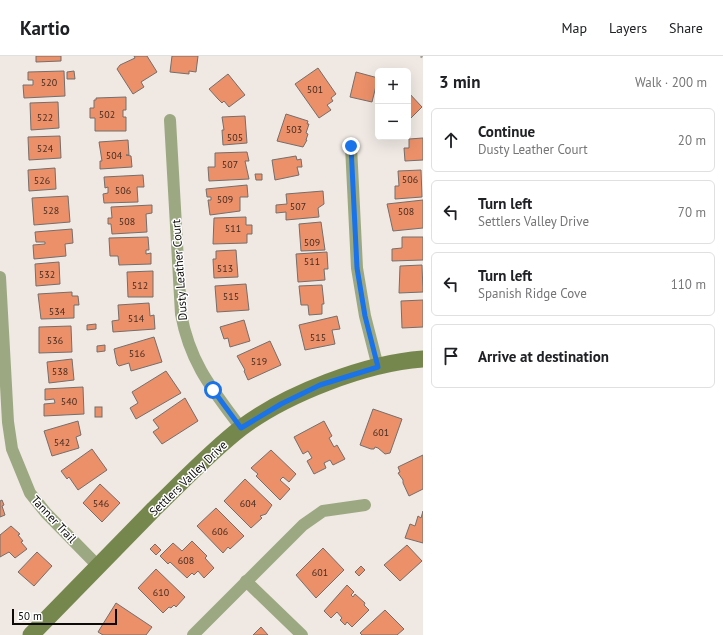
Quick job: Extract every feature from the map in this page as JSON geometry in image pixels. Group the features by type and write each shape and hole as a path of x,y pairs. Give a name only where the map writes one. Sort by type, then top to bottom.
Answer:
{"street":[{"name":"Dusty Leather Court","path":"170,120 181,314 185,334 200,372 241,428"},
{"path":"351,146 357,268 365,316 378,367"},
{"name":"Tanner Trail","path":"0,277 8,422 12,449 30,493 46,513 98,566"},
{"name":"Settlers Valley Drive","path":"32,635 188,475 241,428 281,404 320,385 378,367 423,359"},
{"path":"193,635 303,525 323,511 365,506"},
{"path":"246,581 302,635"}],"building":[{"path":"36,56 61,56 61,61 36,62"},
{"path":"134,56 147,56 157,72 141,82 144,87 133,94 117,69 120,65 135,58"},
{"path":"172,56 198,56 196,72 189,71 189,74 170,72"},
{"path":"318,68 336,94 331,98 333,101 327,105 331,110 319,118 295,84"},
{"path":"64,71 65,96 24,98 23,85 33,85 33,80 28,80 28,72"},
{"path":"74,71 75,79 67,79 67,72"},
{"path":"356,72 375,77 375,90 372,102 350,97"},
{"path":"228,74 245,95 229,107 224,101 222,103 209,89"},
{"path":"411,95 422,107 411,118"},
{"path":"126,97 126,110 123,110 123,117 126,117 126,131 95,131 95,118 90,118 90,108 94,108 94,100 96,100 96,98"},
{"path":"58,102 59,128 31,130 30,103"},
{"path":"286,114 308,121 307,124 309,124 306,133 308,134 307,140 303,147 277,141"},
{"path":"245,116 247,143 223,145 222,130 224,130 222,117"},
{"path":"60,136 61,158 29,160 28,137"},
{"path":"423,138 423,160 405,161 404,148 409,148 409,140"},
{"path":"128,140 129,155 126,155 131,156 132,167 100,169 100,161 102,161 99,142"},
{"path":"247,152 249,161 245,161 249,179 209,181 208,167 215,167 215,153"},
{"path":"296,156 297,160 301,159 302,167 297,167 299,175 275,180 272,160"},
{"path":"55,168 56,189 29,191 28,170"},
{"path":"421,170 422,197 395,199 395,186 399,186 398,171"},
{"path":"255,174 262,174 262,180 256,180"},
{"path":"143,175 144,187 137,187 138,202 104,203 103,194 108,193 108,187 105,188 104,177"},
{"path":"247,185 248,197 240,197 240,211 210,215 208,200 211,200 211,197 207,197 206,189"},
{"path":"323,191 324,204 318,208 319,217 286,220 286,212 276,213 276,205 287,204 286,194"},
{"path":"68,196 70,222 34,225 32,198"},
{"path":"423,200 423,228 393,231 387,204"},
{"path":"152,205 152,213 146,214 147,232 112,234 111,224 108,224 108,218 112,218 111,207"},
{"path":"246,217 246,225 252,225 252,234 247,234 247,243 213,244 214,218"},
{"path":"321,222 325,250 301,251 299,224"},
{"path":"72,229 73,243 65,244 66,256 34,259 33,245 45,244 45,242 36,242 35,232"},
{"path":"148,237 149,250 146,250 146,254 151,253 151,264 119,265 118,256 110,256 109,238"},
{"path":"402,237 423,237 423,260 392,261 392,249 402,248"},
{"path":"236,250 238,277 214,278 213,259 216,259 216,251"},
{"path":"327,252 328,269 324,269 325,280 298,282 296,254"},
{"path":"59,262 60,284 36,286 35,264"},
{"path":"422,265 423,292 399,293 400,266"},
{"path":"153,271 153,297 128,297 127,272"},
{"path":"246,284 249,310 217,312 215,286"},
{"path":"322,285 324,304 322,304 322,314 309,315 308,305 301,305 299,286"},
{"path":"72,292 72,296 78,296 79,305 74,305 74,318 41,319 38,294"},
{"path":"423,300 423,327 402,328 401,301"},
{"path":"149,303 150,316 154,315 155,329 113,332 112,321 119,320 118,305"},
{"path":"337,316 340,329 332,330 335,344 305,350 299,325"},
{"path":"244,320 250,341 230,347 228,338 224,339 220,327"},
{"path":"96,324 96,329 87,330 87,325"},
{"path":"71,326 72,352 39,353 39,327"},
{"path":"154,337 162,362 131,371 129,363 119,366 117,364 114,349"},
{"path":"270,341 281,365 248,380 244,371 245,370 237,356"},
{"path":"105,345 105,351 97,352 97,346"},
{"path":"72,359 74,380 49,383 47,362"},
{"path":"166,371 181,393 136,419 130,408 138,403 132,392"},
{"path":"83,387 84,414 44,416 44,404 55,403 54,399 45,400 45,389"},
{"path":"185,398 198,421 162,444 153,432 159,428 153,420"},
{"path":"95,407 102,407 102,417 95,417"},
{"path":"373,409 402,419 390,453 385,454 378,448 375,447 374,449 371,449 360,445"},
{"path":"78,421 81,435 76,437 79,448 52,456 44,431"},
{"path":"324,421 332,436 329,438 334,447 337,445 345,459 333,465 330,460 324,463 326,468 314,474 307,461 312,458 308,451 303,454 294,437"},
{"path":"92,449 107,470 78,490 69,477 67,479 61,471"},
{"path":"271,450 296,474 289,482 283,477 280,480 290,489 280,500 256,476 258,474 251,468"},
{"path":"423,455 423,489 409,496 403,480 398,473 400,472 398,467"},
{"path":"245,479 272,505 266,514 260,516 262,518 251,528 224,501"},
{"path":"100,484 120,503 102,522 83,503"},
{"path":"2,500 5,515 0,517 0,501"},
{"path":"216,508 244,536 230,549 228,547 223,553 197,526"},
{"path":"423,511 423,543 405,538 410,524 415,526 418,516 421,518"},
{"path":"11,526 20,534 18,535 23,541 21,542 27,549 15,558 9,552 0,557 0,535"},
{"path":"192,541 207,556 205,558 214,568 204,578 198,571 194,575 192,573 187,578 170,562 168,564 160,556 173,543 182,551"},
{"path":"155,544 161,550 156,555 150,549"},
{"path":"407,545 422,561 400,581 384,565"},
{"path":"323,548 344,570 316,598 296,575"},
{"path":"37,552 52,566 34,586 18,572"},
{"path":"361,566 365,570 359,576 355,572"},
{"path":"156,569 185,597 176,607 174,605 171,608 169,607 163,613 138,588"},
{"path":"347,585 354,592 351,595 353,597 355,594 365,603 364,605 369,610 352,627 347,622 345,625 340,620 342,618 337,612 331,618 324,611"},
{"path":"116,603 152,627 146,635 103,635 98,632"},
{"path":"385,610 404,629 397,635 362,635 360,633"},
{"path":"261,627 268,635 253,635"}],"route":[{"path":"213,390 241,428 281,404 320,385 378,367 365,316 357,268 351,146"}]}
